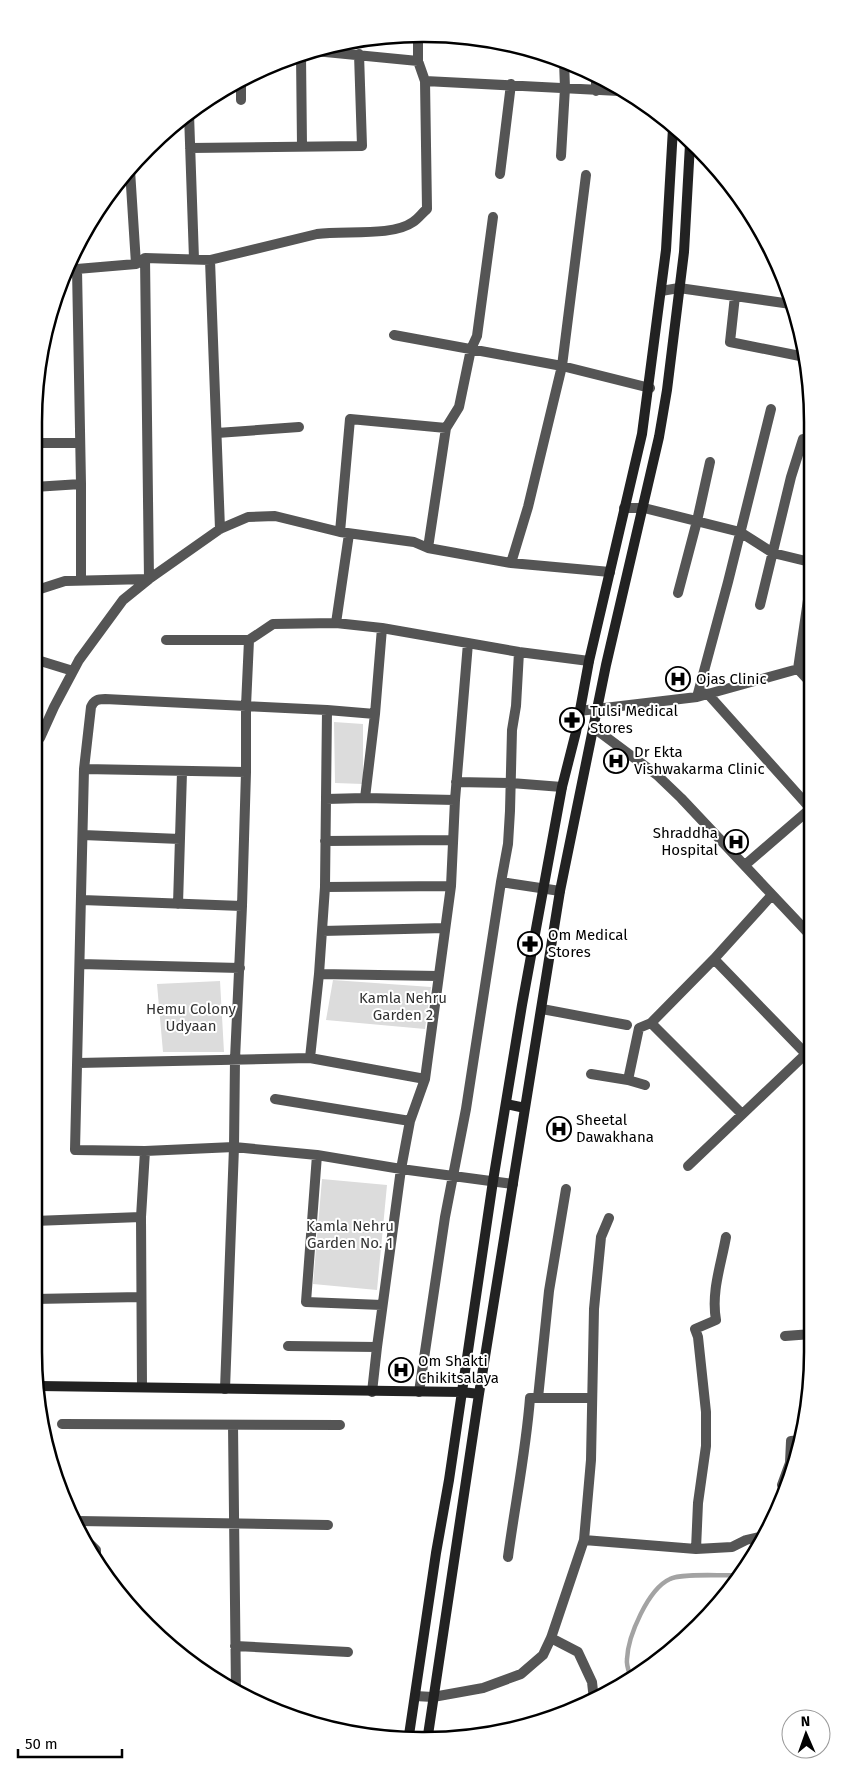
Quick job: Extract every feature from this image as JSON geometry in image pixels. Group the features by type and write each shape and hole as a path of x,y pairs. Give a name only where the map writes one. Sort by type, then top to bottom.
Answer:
{"street":[{"path":"76,267 141,261 210,260 334,231 378,232 411,224 427,209 424,80 418,61 418,42"},
{"path":"337,52 418,61"},
{"path":"190,148 362,146 359,54"},
{"path":"301,63 302,146"},
{"path":"560,156 565,88 564,69"},
{"path":"424,80 609,91"},
{"path":"500,174 511,84"},
{"path":"596,84 596,91"},
{"path":"241,89 241,100"},
{"path":"189,122 194,259"},
{"path":"410,1731 493,1181 543,888 562,787 589,661 642,434 650,388 666,250 673,136"},
{"path":"428,1732 479,1394 560,891 606,665 644,508 664,409 684,252 690,152"},
{"path":"511,562 528,508 562,366 586,175"},
{"path":"131,179 141,261 149,579"},
{"path":"428,548 446,428 459,407 471,349 477,336 493,217"},
{"path":"210,260 220,529"},
{"path":"71,278 80,443 81,580"},
{"path":"661,291 679,288 784,303"},
{"path":"735,296 730,342 797,355"},
{"path":"394,335 562,366 650,388"},
{"path":"702,695 771,408"},
{"path":"336,623 344,533 350,419 446,428"},
{"path":"217,433 299,427"},
{"path":"760,605 791,477 803,439"},
{"path":"42,443 80,443"},
{"path":"678,593 697,522 710,462"},
{"path":"42,486 81,484"},
{"path":"624,508 644,508 740,532 773,553 804,561"},
{"path":"42,734 79,660 122,600 220,529 248,516 275,516 344,533 414,542 428,548 511,562 610,572"},
{"path":"42,588 64,581 149,579"},
{"path":"166,640 249,640 273,624 336,623 382,628 519,652 589,661"},
{"path":"798,669 804,625"},
{"path":"365,798 375,714 382,628"},
{"path":"225,1389 234,1147 235,1059 242,906 249,640"},
{"path":"372,1392 376,1347 401,1169 410,1121 424,1078 451,886 456,782 468,643"},
{"path":"419,1392 452,1176 466,1109 508,844 512,730 516,706 519,652"},
{"path":"42,661 73,671"},
{"path":"579,711 702,695 798,669"},
{"path":"798,669 804,676"},
{"path":"702,695 804,802"},
{"path":"375,714 98,699 93,702 84,769 75,1150 145,1151 234,1147 317,1155 401,1169 513,1184"},
{"path":"310,1058 319,974 325,887 327,710"},
{"path":"594,728 657,775 745,865 771,896 804,929"},
{"path":"84,769 246,772"},
{"path":"178,904 182,772"},
{"path":"456,782 511,783 562,787"},
{"path":"326,799 455,800"},
{"path":"745,865 804,813"},
{"path":"83,835 180,839"},
{"path":"325,841 453,840"},
{"path":"501,882 560,891"},
{"path":"325,887 451,886"},
{"path":"628,1080 638,1028 651,1022 771,896"},
{"path":"82,900 242,906"},
{"path":"322,930 445,928"},
{"path":"714,958 804,1048"},
{"path":"80,964 240,968"},
{"path":"319,974 438,976"},
{"path":"542,1009 627,1025"},
{"path":"651,1022 742,1114"},
{"path":"688,1166 804,1056"},
{"path":"78,1063 310,1058 424,1078"},
{"path":"591,1074 628,1080 645,1085"},
{"path":"275,1099 410,1121"},
{"path":"506,1104 525,1108"},
{"path":"142,1387 141,1217 145,1151"},
{"path":"317,1155 306,1302 382,1305"},
{"path":"538,1398 548,1291 566,1190"},
{"path":"42,1221 141,1217"},
{"path":"415,1696 433,1697 482,1688 521,1674 543,1655 551,1638 584,1540 591,1460 594,1309 601,1238 609,1218"},
{"path":"696,1549 698,1503 706,1446 706,1412 698,1337 695,1329 716,1320 714,1306 716,1286 726,1237"},
{"path":"42,1299 141,1297"},
{"path":"785,1336 804,1335"},
{"path":"288,1346 376,1347"},
{"path":"44,1386 462,1392 479,1394"},
{"path":"508,1558 518,1481 527,1439 530,1398 592,1398"},
{"path":"62,1424 340,1424"},
{"path":"233,1425 236,1682"},
{"path":"83,1521 328,1526"},
{"path":"584,1540 696,1549 732,1547 754,1538"},
{"path":"551,1638 578,1652 592,1682 593,1691"},
{"path":"235,1646 348,1652"}],"green space":[{"path":"334,722 363,724 363,784 335,783"},
{"name":"Kamla Nehru Garden 2","path":"333,980 431,987 425,1029 326,1020"},
{"name":"Hemu Colony Udyaan","path":"220,981 224,1052 163,1052 157,984"},
{"name":"Kamla Nehru Garden No. 1","path":"322,1179 387,1185 377,1290 313,1284"}],"waterway":[{"path":"629,1671 628,1649 635,1626 654,1592 662,1584 675,1577 730,1575"}],"place":[{"name":"Ojas Clinic","path":"678,679"},
{"name":"Tulsi Medical Stores","path":"572,720"},
{"name":"Dr Ekta Vishwakarma Clinic","path":"616,761"},
{"name":"Shraddha Hospital","path":"736,842"},
{"name":"Om Medical Stores","path":"530,944"},
{"name":"Sheetal Dawakhana","path":"559,1129"},
{"name":"Om Shakti Chikitsalaya","path":"401,1370"}]}
